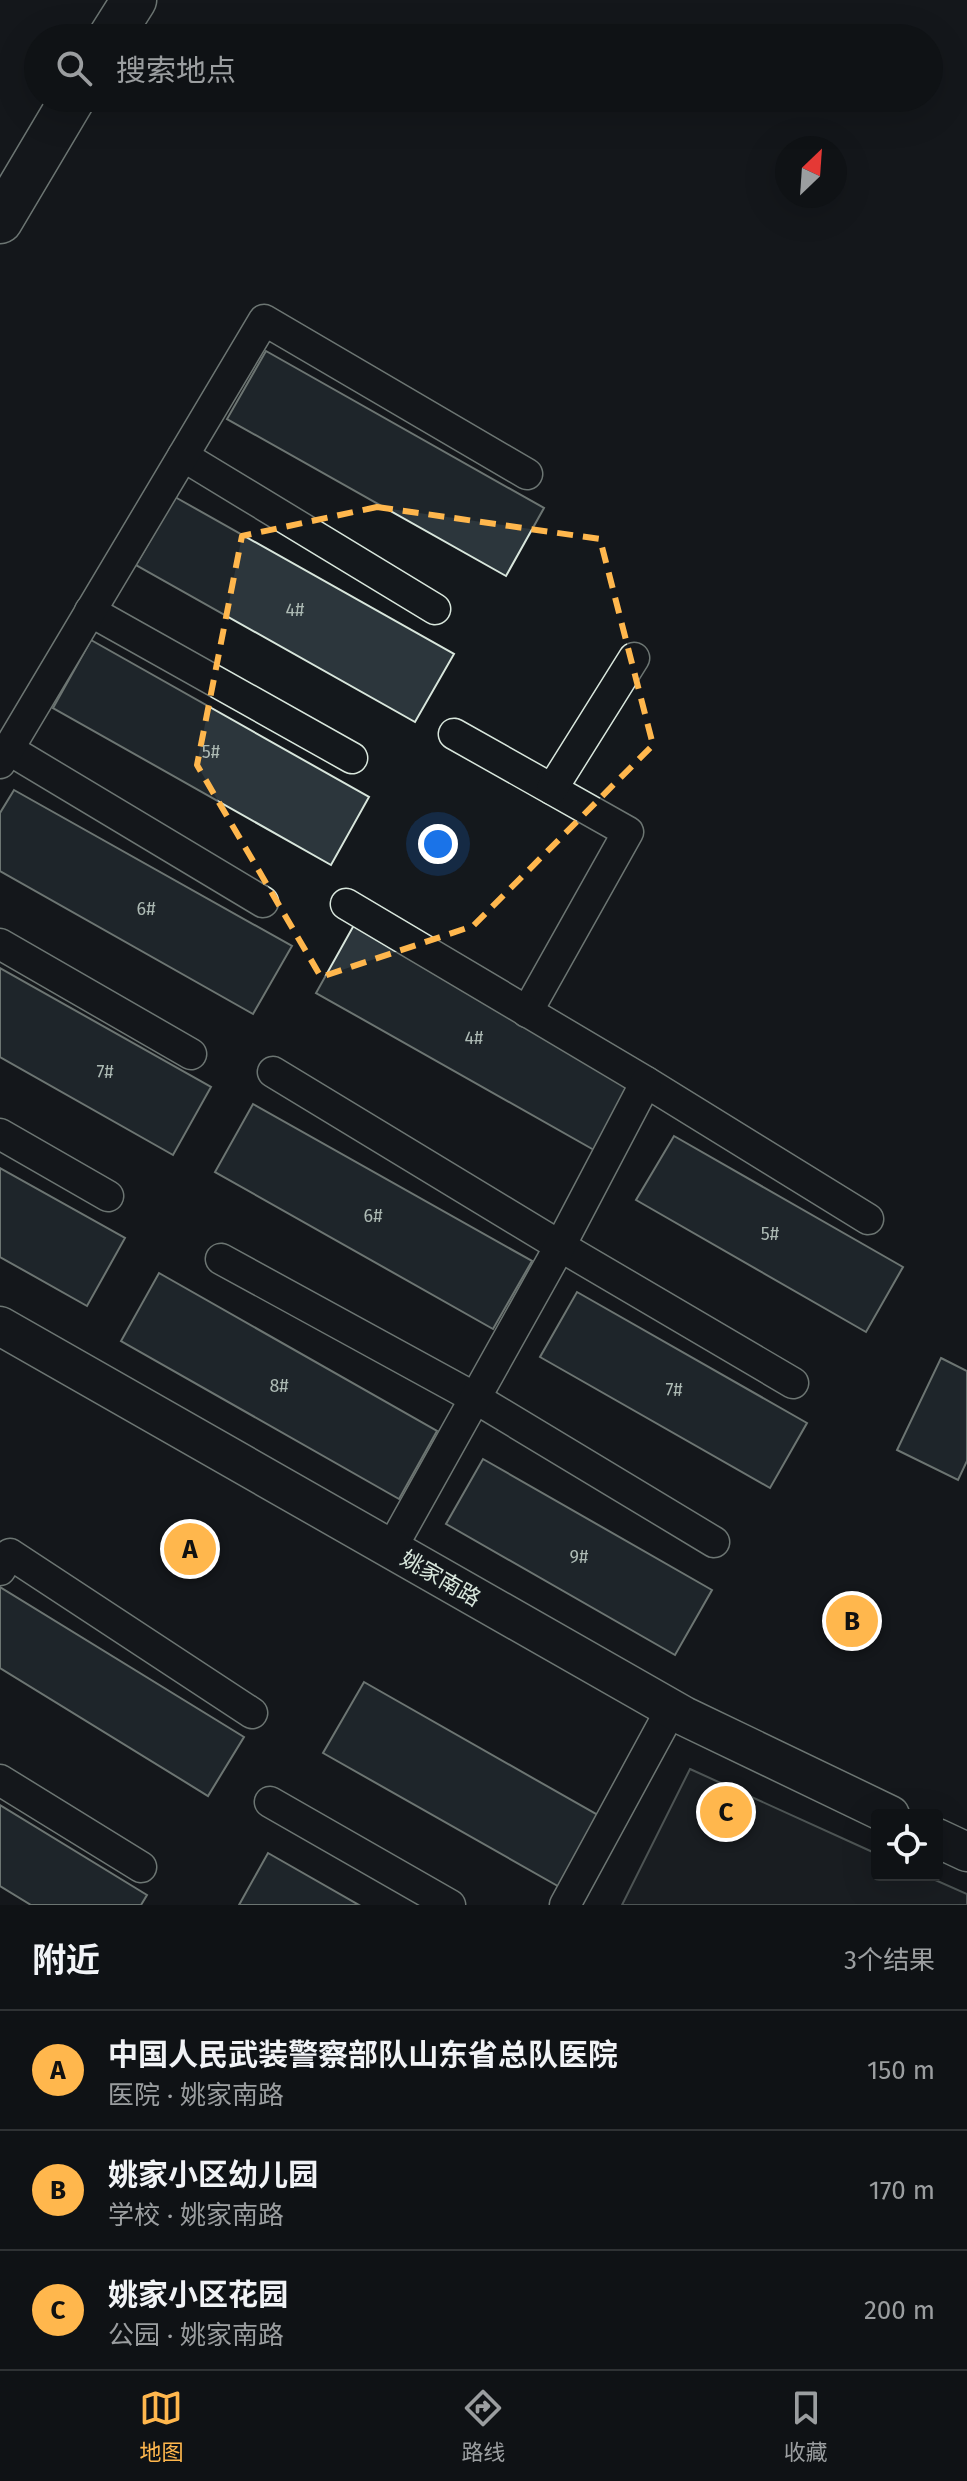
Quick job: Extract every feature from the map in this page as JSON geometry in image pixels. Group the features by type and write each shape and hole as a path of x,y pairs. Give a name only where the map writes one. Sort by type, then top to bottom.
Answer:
{"main road":[{"path":"119,24 134,0"},
{"path":"0,221 65,112"}],"street":[{"path":"263,902 2,758 264,320 527,474"},
{"path":"183,456 435,609"},
{"path":"90,611 352,758"},
{"path":"552,789 634,658"},
{"path":"454,734 628,832 527,1012"},
{"path":"346,904 646,1082 868,1219"},
{"path":"0,944 191,1054"},
{"path":"273,1072 793,1383"},
{"path":"391,1549 560,1246 646,1082"},
{"path":"0,1134 108,1196"},
{"path":"221,1259 475,1398 714,1542"},
{"name":"姚家南路","path":"0,1326 672,1708 878,1809"},
{"path":"0,1570 10,1554 252,1713"},
{"path":"565,1905 672,1708"},
{"path":"0,1780 141,1867"},
{"path":"270,1802 450,1905"},
{"path":"943,1841 967,1852"}],"highlighted area":[{"path":"377,507 600,539 653,745 473,926 321,977 197,765 242,536"}],"shaded area":[{"path":"690,1769 871,1851 871,1881 938,1881 967,1894 967,1905 622,1905"}],"building":[{"path":"266,351 544,508 506,576 227,419"},
{"path":"175,497 454,654 415,722 136,565"},
{"path":"91,640 369,797 331,865 53,708"},
{"path":"14,790 292,946 253,1014 0,871 0,813"},
{"path":"354,925 633,1082 594,1150 316,993"},
{"path":"0,968 211,1087 173,1155 0,1057"},
{"path":"253,1104 532,1261 493,1329 215,1172"},
{"path":"674,1136 903,1267 866,1332 636,1200"},
{"path":"0,1168 125,1238 87,1306 0,1257"},
{"path":"159,1273 437,1431 399,1499 121,1341"},
{"path":"577,1292 807,1423 770,1488 540,1357"},
{"path":"941,1358 967,1371 967,1461 958,1480 897,1450"},
{"path":"483,1459 712,1590 675,1655 446,1524"},
{"path":"0,1587 244,1737 208,1796 0,1668"},
{"path":"364,1682 603,1818 563,1889 323,1753"},
{"path":"0,1805 147,1895 141,1905 31,1905 0,1886"},
{"path":"268,1853 359,1905 239,1905"}],"place":[{"name":"中国人民武装警察部队山东省总队医院","path":"190,1549"},
{"name":"姚家小区幼儿园","path":"852,1621"},
{"name":"姚家小区花园","path":"726,1812"}]}
